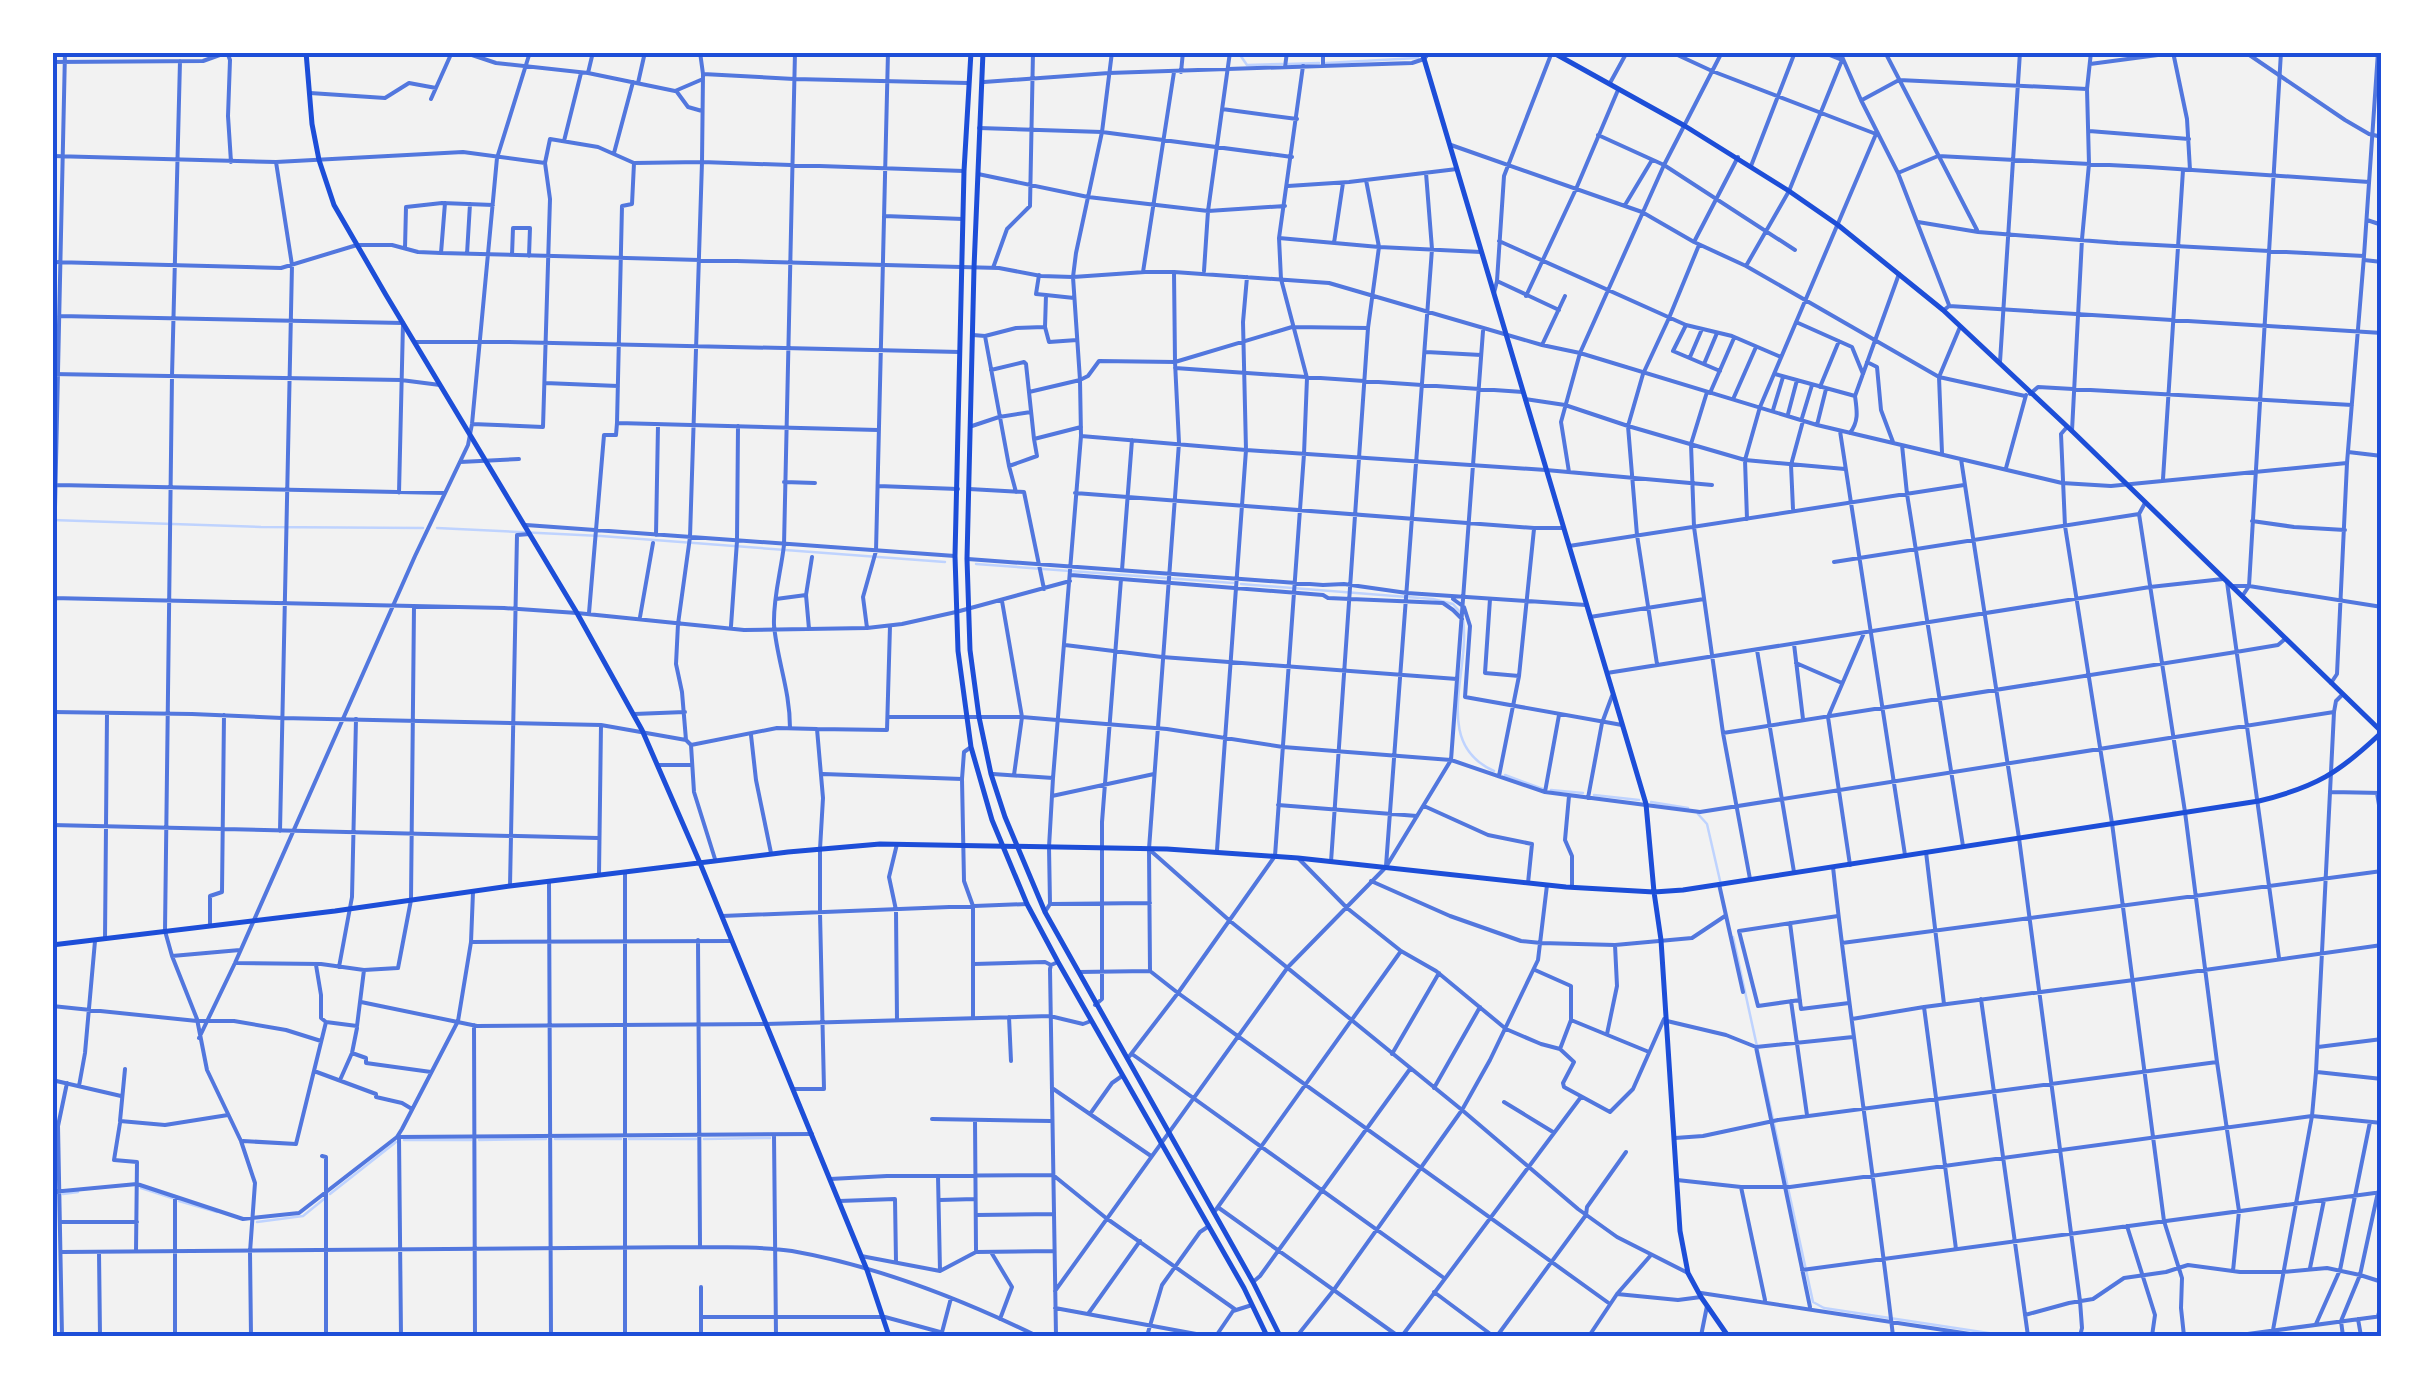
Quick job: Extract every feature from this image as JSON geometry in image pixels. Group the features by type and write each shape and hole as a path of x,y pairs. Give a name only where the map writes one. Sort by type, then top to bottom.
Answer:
{"main road":[{"path":"306,52 319,160 334,205 578,613 642,730 812,1134 889,1336"},
{"path":"971,52 964,172 955,556 956,612 971,747 992,820 1054,963 1162,1142 1267,1336"},
{"path":"983,52 967,560 970,650 991,774 1045,912 1168,1133 1216,1210 1280,1336"},
{"path":"52,944 771,854 897,844 1217,852 1547,885 1654,892 1682,890 2259,801 2292,793 2332,775 2382,732 2070,429 2027,393 1946,308 1838,224 1738,157 1552,52"},
{"path":"1422,56 1646,804 1661,940 1680,1231 1688,1273 1728,1336"}],"street":[{"path":"52,644 64,52"},
{"path":"431,99 452,52"},
{"path":"464,52 496,63 636,82 677,92 688,107 702,110"},
{"path":"199,1038 470,436 497,158 530,52"},
{"path":"564,141 593,52"},
{"path":"614,153 645,52"},
{"path":"686,740 676,664 689,540 694,424 702,162 700,52"},
{"path":"790,728 790,704 774,630 774,600 784,546 795,52"},
{"path":"868,628 863,597 876,555 888,52"},
{"path":"993,268 1006,229 1030,206 1033,52"},
{"path":"1045,912 1050,904 1053,778 1081,436 1073,277 1102,132 1112,52"},
{"path":"1143,272 1182,52"},
{"path":"1204,273 1208,212 1230,52"},
{"path":"1285,67 1287,52"},
{"path":"1323,66 1324,52"},
{"path":"981,82 1110,73 1412,63 1430,52"},
{"path":"1494,293 1504,176 1552,52"},
{"path":"1609,84 1627,52"},
{"path":"1671,52 1877,134"},
{"path":"1569,472 1561,422 1580,353 1664,165 1722,52"},
{"path":"1751,166 1795,52"},
{"path":"1822,52 1842,60"},
{"path":"1840,52 1898,173 1946,308 2382,333"},
{"path":"1885,52 1978,232"},
{"path":"2000,364 2020,52"},
{"path":"2092,52 2087,89 2089,164 2075,388 2070,429 2061,434 2062,483 2134,980 2164,1221 2182,1278 2184,1336"},
{"path":"2244,52 2372,135 2382,137"},
{"path":"2242,596 2249,586 2280,52"},
{"path":"2330,684 2336,674 2347,462 2378,52"},
{"path":"52,62 203,62 228,53 231,162"},
{"path":"2090,64 2173,53 2190,170"},
{"path":"1746,266 1789,191 1842,60"},
{"path":"180,62 165,931 197,1021 207,1070 241,1141 255,1182 250,1336"},
{"path":"1127,1060 1274,856 1307,378 1281,279 1279,238 1303,66"},
{"path":"677,92 703,76 968,83"},
{"path":"1861,100 1898,80 2087,89"},
{"path":"310,93 385,98 409,84 436,88"},
{"path":"1526,296 1618,90"},
{"path":"1221,109 1297,120"},
{"path":"978,128 1102,132 1292,157"},
{"path":"2088,132 2188,138"},
{"path":"1747,519 1745,460 1760,407 1877,134"},
{"path":"1598,135 1664,165 1795,250"},
{"path":"472,424 544,427 550,199 546,163 550,139 580,143 634,162 964,172"},
{"path":"1449,144 1642,212 1696,244 1746,266 1939,377 2027,393 2038,387 2075,388 2352,404"},
{"path":"52,156 276,162 463,152 546,163"},
{"path":"1898,173 1938,156 2369,182"},
{"path":"1657,664 1637,535 1628,426 1643,374 1696,244 1738,157"},
{"path":"1626,205 1652,160"},
{"path":"276,162 292,266 280,830"},
{"path":"590,614 604,435 616,435 622,206 632,204 634,162"},
{"path":"1288,186 1456,169"},
{"path":"2163,481 2183,170"},
{"path":"1386,867 1432,249 1426,173"},
{"path":"978,174 1088,197 1208,212 1284,206"},
{"path":"1331,862 1368,328 1379,247 1366,180"},
{"path":"1334,243 1343,182"},
{"path":"405,248 406,207 445,203 493,205"},
{"path":"442,253 445,203"},
{"path":"467,254 470,204"},
{"path":"884,216 963,219"},
{"path":"2367,220 2382,226"},
{"path":"1918,222 1978,232 2267,250 2382,262"},
{"path":"512,256 514,228 530,228 530,256"},
{"path":"1279,238 1481,252"},
{"path":"1499,241 1669,318 1734,338 1781,358"},
{"path":"52,262 282,268 356,246 392,245 418,252 512,256 993,268 1073,277 1174,272 1329,283 1817,425 2062,483 2127,484 2347,462"},
{"path":"1150,971 1149,849 1179,443 1174,272"},
{"path":"1850,433 1858,414 1855,396 1899,274"},
{"path":"1039,275 1036,294 1074,298"},
{"path":"1217,852 1246,450 1243,342 1247,276"},
{"path":"1497,281 1559,310"},
{"path":"1046,295 1049,342 1077,340"},
{"path":"1542,345 1565,296"},
{"path":"59,316 403,323 399,493"},
{"path":"1796,322 1852,348 1863,374"},
{"path":"1686,325 1673,351 1720,370"},
{"path":"1942,455 1939,377 1960,326"},
{"path":"974,335 1046,327"},
{"path":"1175,365 1292,327 1368,328"},
{"path":"1483,328 1462,618 1461,681 1465,697 1622,725"},
{"path":"1689,358 1702,329"},
{"path":"1704,364 1717,333"},
{"path":"985,336 1016,492"},
{"path":"1734,338 1708,392 1691,444 1692,482 1694,527 1723,733 1750,879"},
{"path":"414,342 960,352"},
{"path":"1817,425 1823,388 1839,342"},
{"path":"1733,400 1756,347"},
{"path":"1426,352 1480,355"},
{"path":"1030,392 1080,380 1099,361 1478,391 1565,405 1745,460 1845,469"},
{"path":"1867,362 1880,374 1881,410 1892,442"},
{"path":"991,370 1026,364 1038,456 1009,466"},
{"path":"55,374 401,380 440,385"},
{"path":"1774,374 1855,396"},
{"path":"1773,410 1782,376"},
{"path":"1788,416 1797,380"},
{"path":"545,384 618,386"},
{"path":"1792,512 1791,464 1812,384"},
{"path":"2006,469 2027,393"},
{"path":"971,426 1030,412"},
{"path":"617,423 878,430"},
{"path":"656,535 658,424"},
{"path":"730,629 738,426"},
{"path":"1034,440 1081,427"},
{"path":"1840,431 1905,855"},
{"path":"1081,436 1712,485"},
{"path":"1122,571 1132,440"},
{"path":"1902,445 1963,846"},
{"path":"2348,452 2382,456"},
{"path":"460,462 519,459"},
{"path":"1961,460 2020,838 2080,1301 2080,1336"},
{"path":"784,482 815,483"},
{"path":"1569,546 1964,485"},
{"path":"878,486 958,489"},
{"path":"55,487 445,494"},
{"path":"970,489 1024,492 1044,588"},
{"path":"1075,493 1563,528"},
{"path":"2145,503 2139,514 2186,812 2239,1211 2232,1271"},
{"path":"1834,562 2139,514"},
{"path":"2252,521 2344,530"},
{"path":"1498,776 1519,676 1534,528"},
{"path":"510,886 516,535 527,530 656,535 876,555 955,556"},
{"path":"640,620 653,543"},
{"path":"809,630 806,596 812,556"},
{"path":"967,560 1121,579 1238,579 1328,598 1351,592 1406,596 1447,605 1462,618"},
{"path":"53,598 514,609 730,629 809,630 890,626 1002,601 1044,588 1071,573 1122,571 1238,587 1586,605"},
{"path":"1095,1005 1102,999 1102,848 1121,579"},
{"path":"2227,582 2279,958"},
{"path":"1607,673 2150,588 2227,582 2382,608"},
{"path":"774,600 806,596"},
{"path":"1054,1291 1288,967 1386,867 1451,760 1470,626 1463,608 1448,596"},
{"path":"1490,599 1485,673 1519,676"},
{"path":"1590,617 1704,599"},
{"path":"1002,601 1022,717 1014,775"},
{"path":"235,963 316,964 364,970 398,968 410,900 414,606"},
{"path":"692,746 777,728 887,730 890,626"},
{"path":"1850,864 1828,717 1868,633"},
{"path":"1723,733 2278,646 2285,639"},
{"path":"1794,644 1803,720"},
{"path":"1065,645 1115,653 1461,681"},
{"path":"1757,650 1794,872"},
{"path":"1796,663 1843,683"},
{"path":"1588,798 1602,723 1613,694"},
{"path":"2274,1333 2312,1116 2334,712 2342,695"},
{"path":"52,712 601,725 642,730 686,740 692,746 694,792 716,861"},
{"path":"634,714 685,712"},
{"path":"888,717 1022,717 1157,728 1282,747 1451,760 1544,792 1700,812 2334,712"},
{"path":"105,939 106,713"},
{"path":"210,926 210,896 222,892 224,715"},
{"path":"1544,792 1559,715"},
{"path":"339,966 351,909 356,719"},
{"path":"599,875 601,725"},
{"path":"792,1089 824,1089 820,849 824,798 817,730"},
{"path":"751,734 771,854"},
{"path":"971,747 962,759 962,844 964,881 973,906 973,1018"},
{"path":"658,765 692,766"},
{"path":"821,774 962,779"},
{"path":"991,774 1053,778"},
{"path":"1052,796 1154,774"},
{"path":"2332,792 2379,793 2382,822"},
{"path":"1570,796 1565,840 1572,856 1572,887"},
{"path":"1278,806 1418,816"},
{"path":"1424,806 1488,834 1532,844 1528,883"},
{"path":"52,825 598,838"},
{"path":"897,844 890,876 896,910 897,1020"},
{"path":"1149,849 1586,1215 1688,1273"},
{"path":"1926,852 1944,1004"},
{"path":"1298,858 1347,908 1402,952 1439,973 1506,1028 1560,1049 1574,1062 1564,1087 1610,1112 1633,1089 1666,1018 1759,1047 1853,1037"},
{"path":"1833,867 1893,1336"},
{"path":"1842,943 2382,871"},
{"path":"625,872 625,1336"},
{"path":"1370,881 1450,916 1520,940 1540,942 1615,945 1692,938 1725,916"},
{"path":"548,882 551,1336"},
{"path":"1721,884 1743,992"},
{"path":"1298,1336 1462,1110 1538,960 1547,885"},
{"path":"56,1191 138,1184 244,1219 299,1212 398,1138 458,1021 471,942 473,892"},
{"path":"1050,904 1150,903"},
{"path":"721,916 1027,904"},
{"path":"1800,1000 1758,1006 1739,930 1838,916"},
{"path":"1790,923 1801,1009 1850,1003"},
{"path":"79,1086 86,1054 96,940"},
{"path":"698,940 700,1247"},
{"path":"471,942 732,941"},
{"path":"1608,1034 1616,986 1615,945"},
{"path":"1852,1019 2382,945"},
{"path":"172,956 240,950"},
{"path":"1402,952 1216,1210 1400,1336 1582,1097"},
{"path":"974,964 1054,963 1050,1016 1056,1336"},
{"path":"316,964 322,995 321,1018 357,1026"},
{"path":"1534,969 1572,986 1571,1020 1560,1049"},
{"path":"340,1080 352,1053 364,970"},
{"path":"1077,972 1150,971 1610,1304"},
{"path":"1392,1054 1439,973"},
{"path":"1981,999 2028,1336"},
{"path":"1791,1001 1807,1117"},
{"path":"361,1002 474,1025 766,1024 1050,1016 1083,1024 1091,1021"},
{"path":"52,1006 250,1023 321,1042"},
{"path":"1924,1006 1956,1249"},
{"path":"1434,1088 1480,1008"},
{"path":"1009,1018 1011,1062"},
{"path":"1571,1020 1649,1052"},
{"path":"241,1141 296,1144 326,1022"},
{"path":"474,1025 475,1336"},
{"path":"2318,1047 2382,1039"},
{"path":"1759,1047 1810,1308"},
{"path":"352,1053 366,1058 366,1063 432,1072"},
{"path":"1132,1054 1444,1278"},
{"path":"1675,1138 2217,1062"},
{"path":"124,1069 114,1160 137,1162 136,1251"},
{"path":"1253,1282 1410,1069"},
{"path":"314,1071 412,1110"},
{"path":"2316,1072 2382,1078"},
{"path":"1089,1114 1122,1076"},
{"path":"52,1080 121,1096"},
{"path":"62,1336 62,1252 56,1191 58,1126 67,1083"},
{"path":"1052,1088 1151,1156"},
{"path":"1504,1102 1553,1132"},
{"path":"120,1121 165,1124 228,1115"},
{"path":"1677,1180 1788,1187 2312,1116 2382,1123"},
{"path":"932,1119 1051,1122"},
{"path":"975,1120 976,1252"},
{"path":"2316,1324 2340,1270 2370,1122"},
{"path":"398,1138 812,1134"},
{"path":"774,1136 776,1336"},
{"path":"398,1138 401,1336"},
{"path":"1434,1292 1495,1336 1586,1215 1626,1152"},
{"path":"322,1156 326,1158 326,1336"},
{"path":"830,1179 1054,1175 1106,1218 1236,1310"},
{"path":"938,1176 940,1270"},
{"path":"1741,1187 1765,1301"},
{"path":"1805,1269 2380,1192 2360,1275 2342,1321 2344,1336"},
{"path":"175,1196 175,1336"},
{"path":"839,1201 895,1199 896,1262"},
{"path":"939,1200 975,1200"},
{"path":"2310,1270 2324,1200"},
{"path":"976,1215 1054,1214"},
{"path":"60,1222 137,1222"},
{"path":"1146,1336 1162,1284 1200,1232 1209,1226"},
{"path":"2127,1226 2155,1315 2152,1336"},
{"path":"1088,1314 1140,1241"},
{"path":"62,1252 775,1249 897,1276 1037,1336"},
{"path":"861,1256 940,1270 976,1252 1054,1251"},
{"path":"99,1252 100,1336"},
{"path":"991,1252 1012,1286 1000,1318"},
{"path":"1588,1336 1651,1255"},
{"path":"2024,1315 2093,1299 2124,1278 2179,1270 2188,1265 2232,1271 2327,1268 2382,1282"},
{"path":"52,1272 62,1272"},
{"path":"700,1287 701,1336"},
{"path":"1617,1294 1678,1300 1700,1295 1765,1301 1891,1318 1983,1336"},
{"path":"701,1318 884,1318 940,1334 951,1298"},
{"path":"2233,1336 2380,1316 2382,1302"},
{"path":"1216,1336 1232,1311 1252,1305"},
{"path":"1701,1336 1707,1306"},
{"path":"1054,1308 1208,1336"},
{"path":"2358,1319 2361,1336"},
{"path":"1019,1336 1022,1329"}],"waterway":[{"path":"1238,52 1247,65 1282,64"},
{"path":"1326,63 1418,58"},
{"path":"1287,64 1319,63"},
{"path":"52,520 423,528"},
{"path":"437,528 945,562"},
{"path":"976,564 1233,583"},
{"path":"1241,584 1433,599 1453,604 1460,612"},
{"path":"1463,619 1459,724 1464,743 1475,759 1494,771"},
{"path":"1505,775 1543,789"},
{"path":"1551,790 1583,793"},
{"path":"1594,795 1639,800"},
{"path":"1651,802 1688,808"},
{"path":"1698,814 1707,824 1721,885"},
{"path":"1733,937 1813,1302 1824,1308 2008,1336"},
{"path":"704,1139 770,1138"},
{"path":"479,1140 546,1139"},
{"path":"555,1139 621,1139"},
{"path":"629,1139 696,1139"},
{"path":"404,1140 471,1140"},
{"path":"330,1194 396,1142"},
{"path":"141,1188 172,1198"},
{"path":"63,1194 78,1192"},
{"path":"257,1222 303,1216 324,1199"},
{"path":"179,1201 217,1212"}]}
